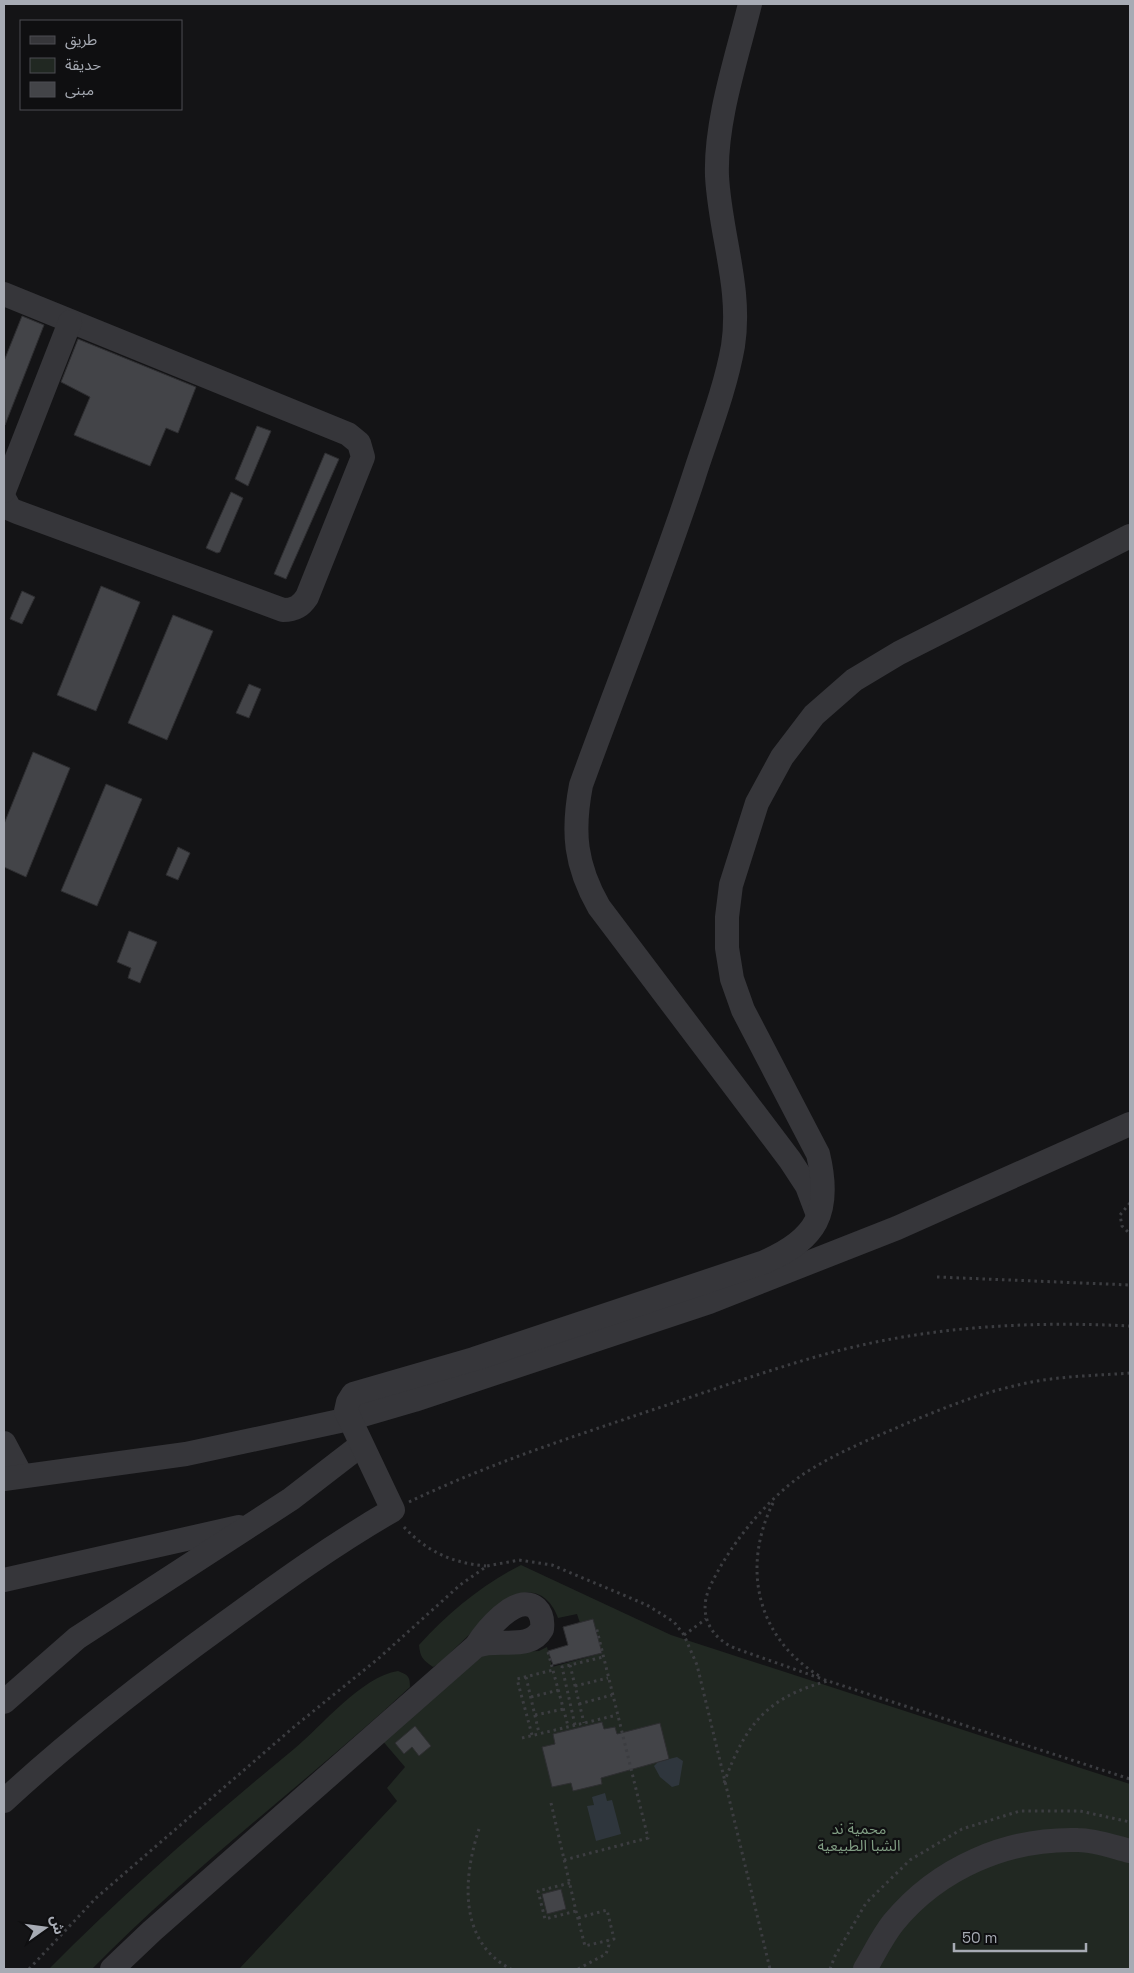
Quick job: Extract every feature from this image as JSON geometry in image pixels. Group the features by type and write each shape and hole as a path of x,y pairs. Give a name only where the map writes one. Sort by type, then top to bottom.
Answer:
{"street":[{"path":"750,4 720,136 717,174 720,211 734,280 736,313 732,346 719,396 675,533 581,785 576,810 576,835 579,860 586,885 599,907 790,1160 807,1186 818,1216"},
{"path":"4,294 348,434 354,438 362,450 361,464 307,597 297,608 290,610 283,610 17,512 10,509 4,498"},
{"path":"4,491 70,322"},
{"path":"4,1801 44,1765 156,1674 293,1572 342,1539 393,1510 346,1412 348,1402 353,1394 474,1359 762,1263 796,1246 810,1233 818,1216 824,1195 823,1174 818,1154 742,1010 732,979 727,948 727,917 732,885 757,803 782,757 814,715 854,680 899,653 1130,536"},
{"path":"4,1443 12,1477 186,1454 349,1419 414,1400 709,1302 905,1224 1130,1124"},
{"path":"4,1702 77,1638 255,1524 328,1473 361,1444"},
{"path":"4,1580 255,1524"},
{"path":"112,1969 152,1931 476,1646 491,1626 520,1605 529,1605 537,1610 542,1619 542,1629 539,1634 527,1642 495,1641 476,1646"},
{"path":"865,1969 892,1924 930,1886 975,1859 1026,1843 1079,1840 1130,1851"}],"path":[{"path":"1130,1203 1120,1215 1122,1226 1130,1234"},
{"path":"937,1276 1130,1285"},
{"path":"770,1969 724,1784 697,1664 684,1634 674,1622 647,1604 552,1565 519,1560 487,1566 456,1562 441,1556 422,1544 405,1528 393,1510 444,1485 540,1448 838,1351 898,1338 960,1328 1022,1324 1130,1326"},
{"path":"1130,1373 1047,1379 983,1394 836,1455 800,1476 774,1500 735,1543 713,1580 705,1599 706,1620 711,1630 726,1645 828,1681 1130,1779"},
{"path":"774,1500 759,1539 756,1574 761,1602 769,1622 780,1641 794,1657 828,1681"},
{"path":"29,1969 96,1898 295,1726 379,1658 460,1585 487,1566"},
{"path":"684,1634 706,1620"},
{"path":"564,1860 648,1838 596,1626"},
{"path":"542,1629 568,1726"},
{"path":"575,1725 562,1667 603,1657"},
{"path":"570,1665 584,1723"},
{"path":"532,1735 517,1679 554,1670"},
{"path":"526,1676 540,1734"},
{"path":"575,1686 608,1678"},
{"path":"724,1784 744,1736 766,1710 780,1699 828,1681"},
{"path":"531,1697 559,1690"},
{"path":"579,1704 612,1695"},
{"path":"535,1715 564,1709"},
{"path":"522,1738 617,1715"},
{"path":"551,1803 576,1911 585,1946 614,1939 607,1910 578,1918"},
{"path":"479,1829 469,1866 470,1915 480,1942 497,1961 511,1969"},
{"path":"570,1883 538,1891 545,1919 576,1911"},
{"path":"578,1969 606,1954 608,1940"}],"green space":[{"name":"محمية ند الشبا الطبيعية","path":"521,1565 671,1635 1130,1784 1130,1969 239,1969 397,1801 387,1788 405,1767 381,1739 482,1653 539,1651 547,1647 552,1667 602,1653 593,1619 580,1623 577,1614 558,1618 546,1599 536,1594 524,1593 507,1603 440,1663 433,1667 424,1660 420,1653 419,1645 430,1633 480,1590"},
{"path":"398,1671 408,1676 410,1687 371,1723 169,1896 92,1969 49,1969 138,1884 199,1829 294,1749 343,1703 370,1682"}],"shaded area":[{"path":"677,1757 683,1761 679,1785 672,1787 660,1777 654,1766 658,1762"},
{"path":"605,1793 607,1801 612,1800 621,1834 596,1841 587,1806 594,1805 592,1797"}],"building":[{"path":"22,316 44,325 5,425 4,361"},
{"path":"78,339 196,387 178,433 166,428 150,466 74,435 90,397 61,382"},
{"path":"257,426 271,431 248,486 235,479"},
{"path":"325,453 339,459 286,579 274,574"},
{"path":"231,492 243,498 220,552 217,553 206,548"},
{"path":"101,586 140,602 96,711 57,695"},
{"path":"22,591 35,597 22,624 10,619"},
{"path":"173,615 213,631 167,740 128,723"},
{"path":"249,684 261,689 249,718 236,713"},
{"path":"33,752 70,768 26,877 4,867 4,824"},
{"path":"106,784 142,799 97,906 61,891"},
{"path":"178,847 190,853 178,880 166,875"},
{"path":"129,931 157,942 140,983 128,978 131,968 117,962"},
{"path":"593,1619 602,1653 553,1665 548,1651 568,1645 563,1627"},
{"path":"602,1722 604,1729 615,1727 617,1734 660,1723 669,1759 601,1778 602,1784 573,1791 571,1783 552,1787 542,1747 555,1744 553,1734"},
{"path":"415,1726 431,1746 419,1756 412,1747 404,1754 395,1743"},
{"path":"561,1889 566,1909 547,1914 542,1894"}]}
